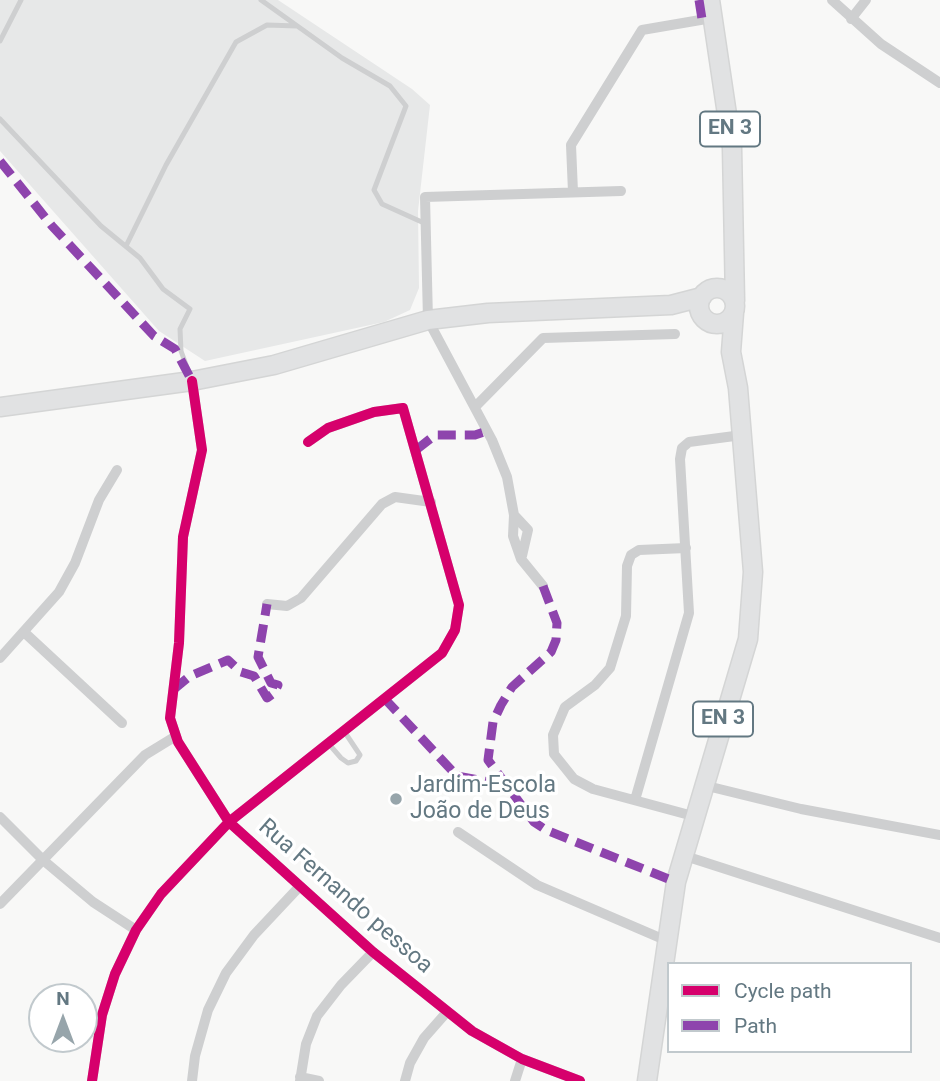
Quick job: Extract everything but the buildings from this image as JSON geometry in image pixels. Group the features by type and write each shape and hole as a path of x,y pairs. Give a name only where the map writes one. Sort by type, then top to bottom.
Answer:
{"main road":[{"name":"EN 3","path":"647,1081 665,940 682,855 748,639 753,572 731,352 735,260 732,148 711,9"},
{"path":"708,293 735,260"},
{"name":"EN 3","path":"708,293 700,307 731,352"},
{"path":"0,407 192,381 274,365 428,320 488,313 671,305 708,293 729,293 734,307 726,321 709,320 671,305"}],"street":[{"path":"832,0 851,19 921,73 940,83"},
{"path":"851,19 866,0"},
{"path":"573,192 570,145 642,30 711,9"},
{"path":"542,586 521,559 513,537 514,515 508,477 475,407 428,320 425,197 621,191"},
{"path":"475,407 543,338 675,334"},
{"name":"Rua Fernando pessoa","path":"192,381 202,450 183,537 178,643 170,718 176,736 229,822 373,952 446,1013 522,1059 580,1081"},
{"path":"92,1081 102,1015 115,974 136,930 170,884 229,822 442,653 455,630 459,605 403,408 374,412 328,428 309,442"},
{"path":"635,800 689,613 680,459 682,448 689,442 741,435"},
{"path":"0,658 60,592 75,563 99,500 117,470"},
{"path":"267,604 287,606 301,598 382,504 395,497 431,502"},
{"path":"686,548 639,550 631,555 626,616 610,668 595,685 565,707 553,735 554,754 574,779 593,789 693,816"},
{"path":"25,633 122,723"},
{"path":"0,904 145,755 176,736"},
{"path":"703,785 801,808 940,835"},
{"path":"0,817 43,860 93,902 136,930"},
{"path":"458,832 537,885 665,940"},
{"path":"682,855 940,938"},
{"path":"192,1081 195,1056 208,1010 226,973 254,935 300,886"},
{"path":"319,1081 300,1079 306,1044 317,1016 341,985 373,952"},
{"path":"405,1081 410,1063 424,1038 446,1013"},
{"path":"515,1081 522,1059"}],"lane":[{"path":"0,41 21,0"},
{"path":"261,0 390,86 407,106 374,190 382,204 424,223"},
{"path":"126,246 166,165 236,42 267,25 297,26"},
{"path":"0,120 101,226 140,258 163,289 190,309 180,329 181,351 192,381"},
{"path":"328,743 348,763 356,761 360,755 344,730"}],"shaded area":[{"path":"0,0 278,0 412,89 430,105 418,211 419,288 410,310 384,322 205,361 159,331 0,151"}],"marked path":[{"path":"699,0 702,19"},
{"path":"0,161 52,226 154,336 175,349 192,381"},
{"path":"416,450 435,435 475,435 487,431"},
{"path":"543,586 557,623 556,640 551,652 512,687 501,705 493,722 488,760 534,822 546,830 676,882"},
{"path":"173,690 190,676 228,660 241,672 254,676 267,698 274,693 278,685 271,683 258,657 267,604"},
{"path":"384,698 457,776 505,785"}],"cycle path":[{"path":"192,381 202,450 183,537 179,643 170,718 178,742 229,822 373,952 472,1031 522,1059 580,1081"},
{"path":"92,1081 102,1015 115,974 136,930 161,894 229,822 442,653 455,630 459,605 403,408 374,412 328,428 308,442"}],"place":[{"name":"Jardim-Escola João de Deus","path":"396,799"}]}
